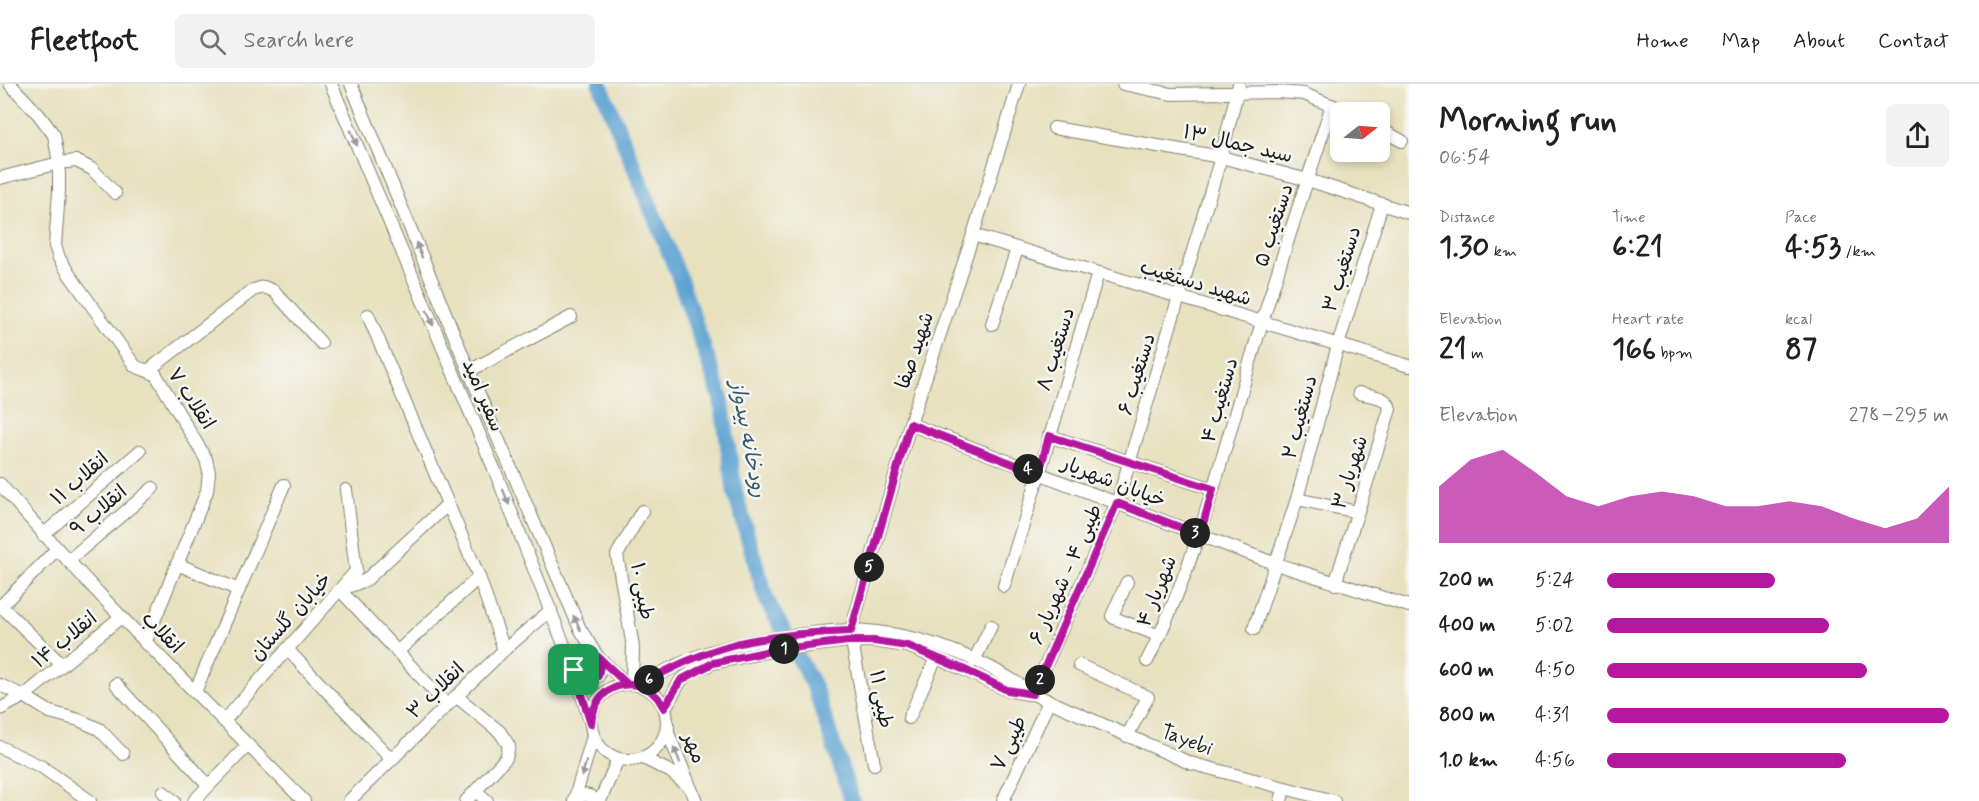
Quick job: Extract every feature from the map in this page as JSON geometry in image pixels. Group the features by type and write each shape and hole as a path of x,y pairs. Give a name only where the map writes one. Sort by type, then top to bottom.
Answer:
{"street":[{"name":"انقلاب ۷","path":"10,84 54,135 59,163 55,246 59,258 135,366 142,370 149,370 156,375 206,459 207,491 146,642"},
{"name":"سفیر امید","path":"331,84 495,471 574,670 592,730"},
{"name":"سفیر امید","path":"351,84 552,568 580,629 598,657 633,684"},
{"name":"شهید صفا","path":"851,636 910,424 973,235 1019,84"},
{"path":"1123,84 1171,94 1237,89 1304,94 1330,104"},
{"name":"دستغیب ۶","path":"1117,503 1221,157 1237,89"},
{"name":"دستغیب ۵","path":"1262,322 1330,111"},
{"name":"سید جمال ۱۳","path":"1054,128 1221,157 1308,180 1409,213"},
{"path":"1390,134 1402,141"},
{"path":"0,178 76,161 92,169 115,193"},
{"name":"دستغیب ۳","path":"1338,345 1382,204"},
{"name":"شهید دستغیب","path":"973,235 1409,366"},
{"path":"992,324 1017,249"},
{"name":"دستغیب ۸","path":"1004,586 1098,273"},
{"path":"149,370 253,290 264,287 274,291 321,343"},
{"path":"368,315 479,577 504,650"},
{"path":"470,371 571,317"},
{"name":"دستغیب ۴","path":"1200,535 1262,322"},
{"name":"دستغیب ۲","path":"1254,629 1297,499 1338,345"},
{"name":"شهریار ۳","path":"1335,584 1390,409 1390,404 1386,400 1359,393"},
{"name":"خیابان شهریار","path":"910,424 1276,564 1409,606"},
{"path":"1049,436 1213,489"},
{"name":"انقلاب ۱۱","path":"43,535 140,451"},
{"name":"انقلاب","path":"0,484 43,535 121,617 304,801"},
{"path":"195,692 284,485"},
{"name":"انقلاب ۹","path":"68,561 153,488"},
{"name":"خیابان گلستان","path":"224,721 356,571 346,490"},
{"path":"1297,499 1357,512"},
{"name":"طیبی ۴ - شهریار ۶","path":"1033,694 1117,503"},
{"path":"448,504 366,580 340,590 397,652 452,701 500,732 506,739 509,746 506,758 466,801"},
{"name":"طیبی ۱۰","path":"633,684 633,647 617,555 642,511"},
{"name":"شهریار ۴","path":"1147,661 1160,636 1200,535"},
{"path":"57,549 0,606 62,665"},
{"path":"177,564 239,590"},
{"path":"397,652 479,577"},
{"path":"1127,582 1112,616 1160,636"},
{"name":"انقلاب ۳","path":"349,801 504,650 551,610"},
{"name":"انقلاب ۱۴","path":"0,709 24,696 121,617"},
{"path":"974,661 991,626"},
{"name":"Tayebi","path":"775,644 876,631 910,637 942,647 974,661 1011,678 1033,694 1190,763 1283,795 1334,801"},
{"name":"Tayebi","path":"851,636 908,646 1007,690 1033,694"},
{"name":"طیبی ۱۱","path":"851,636 874,764"},
{"path":"574,800 592,730 592,712 597,701 605,692 615,686 633,684 732,645 775,644"},
{"path":"592,730 599,746 607,754 618,759 643,758 661,743 666,732 666,714 681,680 694,671 713,663 775,644"},
{"path":"287,649 392,760"},
{"path":"574,670 583,678 591,680 598,676 600,665 598,657"},
{"path":"909,718 936,658"},
{"path":"1078,665 1148,697 1127,736"},
{"path":"116,684 208,785"},
{"path":"633,684 650,690 658,698 666,714"},
{"path":"0,685 50,712 79,720 99,729 123,754"},
{"name":"طیبی ۷","path":"1003,801 1049,701"},
{"name":"مهر","path":"666,714 668,734 694,795"},
{"path":"194,801 248,745"},
{"path":"0,747 42,767 90,801"},
{"name":"مهر","path":"643,758 671,772 694,795"},
{"path":"574,800 581,795 588,795 598,801 618,759"},
{"path":"476,791 487,801"},
{"path":"163,792 174,801"}],"waterway":[{"name":"رودخانه بیدواز","path":"600,84 678,274 721,398 735,493 766,599 814,686 852,801"}],"route":[{"path":"574,670 583,678 591,680 598,676 600,665 598,657 627,684 639,685 650,690 664,708 681,680 694,671 713,663 775,650 848,641 874,641 908,646 1007,690 1033,694 1117,503 1200,535 1213,489 1049,436 1039,474 910,424 851,631 820,632 732,645 677,665 639,685 615,686 597,701 592,712 591,724 574,670"}]}
